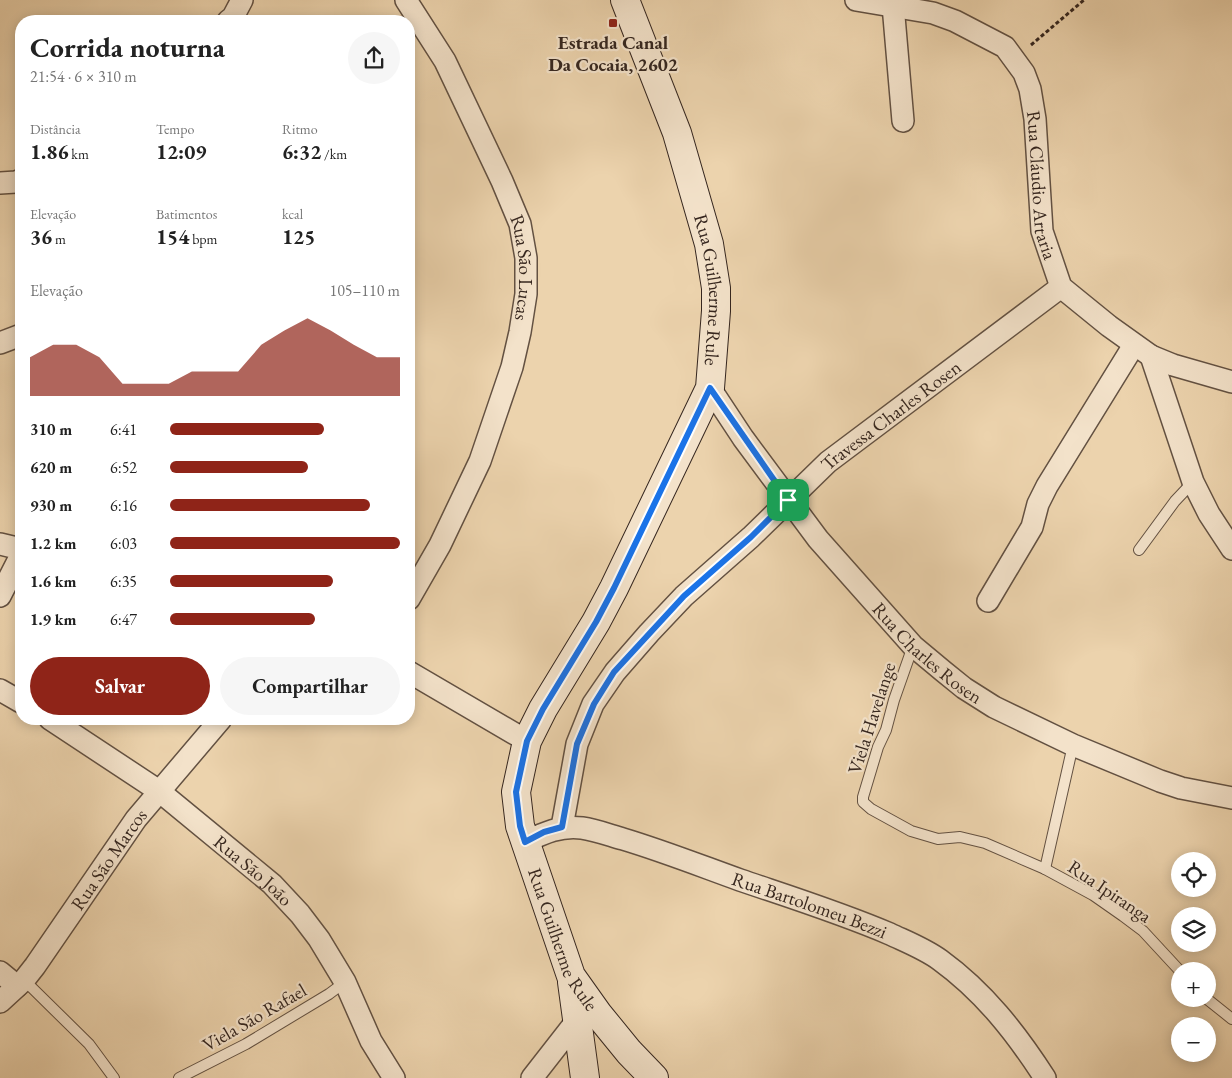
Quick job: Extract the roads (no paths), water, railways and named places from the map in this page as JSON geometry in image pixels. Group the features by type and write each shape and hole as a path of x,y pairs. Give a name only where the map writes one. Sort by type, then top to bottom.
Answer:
{"street":[{"name":"Rua São Lucas","path":"406,0 445,61 502,181 520,224 526,258 526,294 512,367 480,461 440,546 415,589"},
{"name":"Rua Guilherme Rule","path":"625,0 678,133 709,244 716,288 710,388 614,588 596,622 543,709 527,741 516,792 520,826 571,976 598,1014 629,1052 654,1078"},
{"name":"Rua Cláudio Artaria","path":"856,0 933,13 955,21 1004,46 1015,58 1024,73 1030,89 1035,119 1042,231 1061,287"},
{"path":"893,5 903,121"},
{"path":"1061,287 1142,351 1172,365 1232,382"},
{"name":"Travessa Charles Rosen","path":"562,827 577,744 594,704 614,672 684,596 751,537 828,462 1061,287"},
{"path":"0,343 15,338"},
{"path":"1142,351 1193,482 1209,514 1232,549"},
{"path":"988,601 1032,527 1038,504 1047,486 1142,351"},
{"name":"Rua Charles Rosen","path":"710,388 788,500 818,539 913,646 964,688 994,707 1073,745 1160,781 1181,788 1232,798"},
{"path":"0,544 15,548"},
{"path":"0,596 15,567"},
{"path":"415,676 527,741"},
{"path":"0,690 15,699"},
{"name":"Rua São João","path":"59,725 159,791 272,884 300,914 319,939 345,982 371,1041 394,1078"},
{"name":"Rua São Marcos","path":"0,1002 21,983 45,953 131,826 216,725"},
{"name":"Rua Bartolomeu Bezzi","path":"525,842 544,832 562,827 582,828 647,846 862,922 916,946 939,959 977,991 1002,1017 1045,1078"},
{"path":"0,972 21,983"},
{"path":"571,976 585,1078"},
{"path":"532,1078 578,1019"}],"lane":[{"path":"1139,550 1159,521 1193,482"},
{"name":"Viela Havelange","path":"913,646 862,800 871,809 911,832 938,839 960,838 985,843 1045,869"},
{"name":"Rua Ipiranga","path":"1073,745 1045,869 1093,895 1123,916 1142,931 1171,962"},
{"name":"Viela São Rafael","path":"178,1078 246,1044 329,994 345,982"},
{"path":"21,983 89,1044 114,1078"},
{"path":"1216,1006 1232,1018"}],"place":[{"name":"Estrada Canal Da Cocaia, 2602","path":"613,23"}]}
